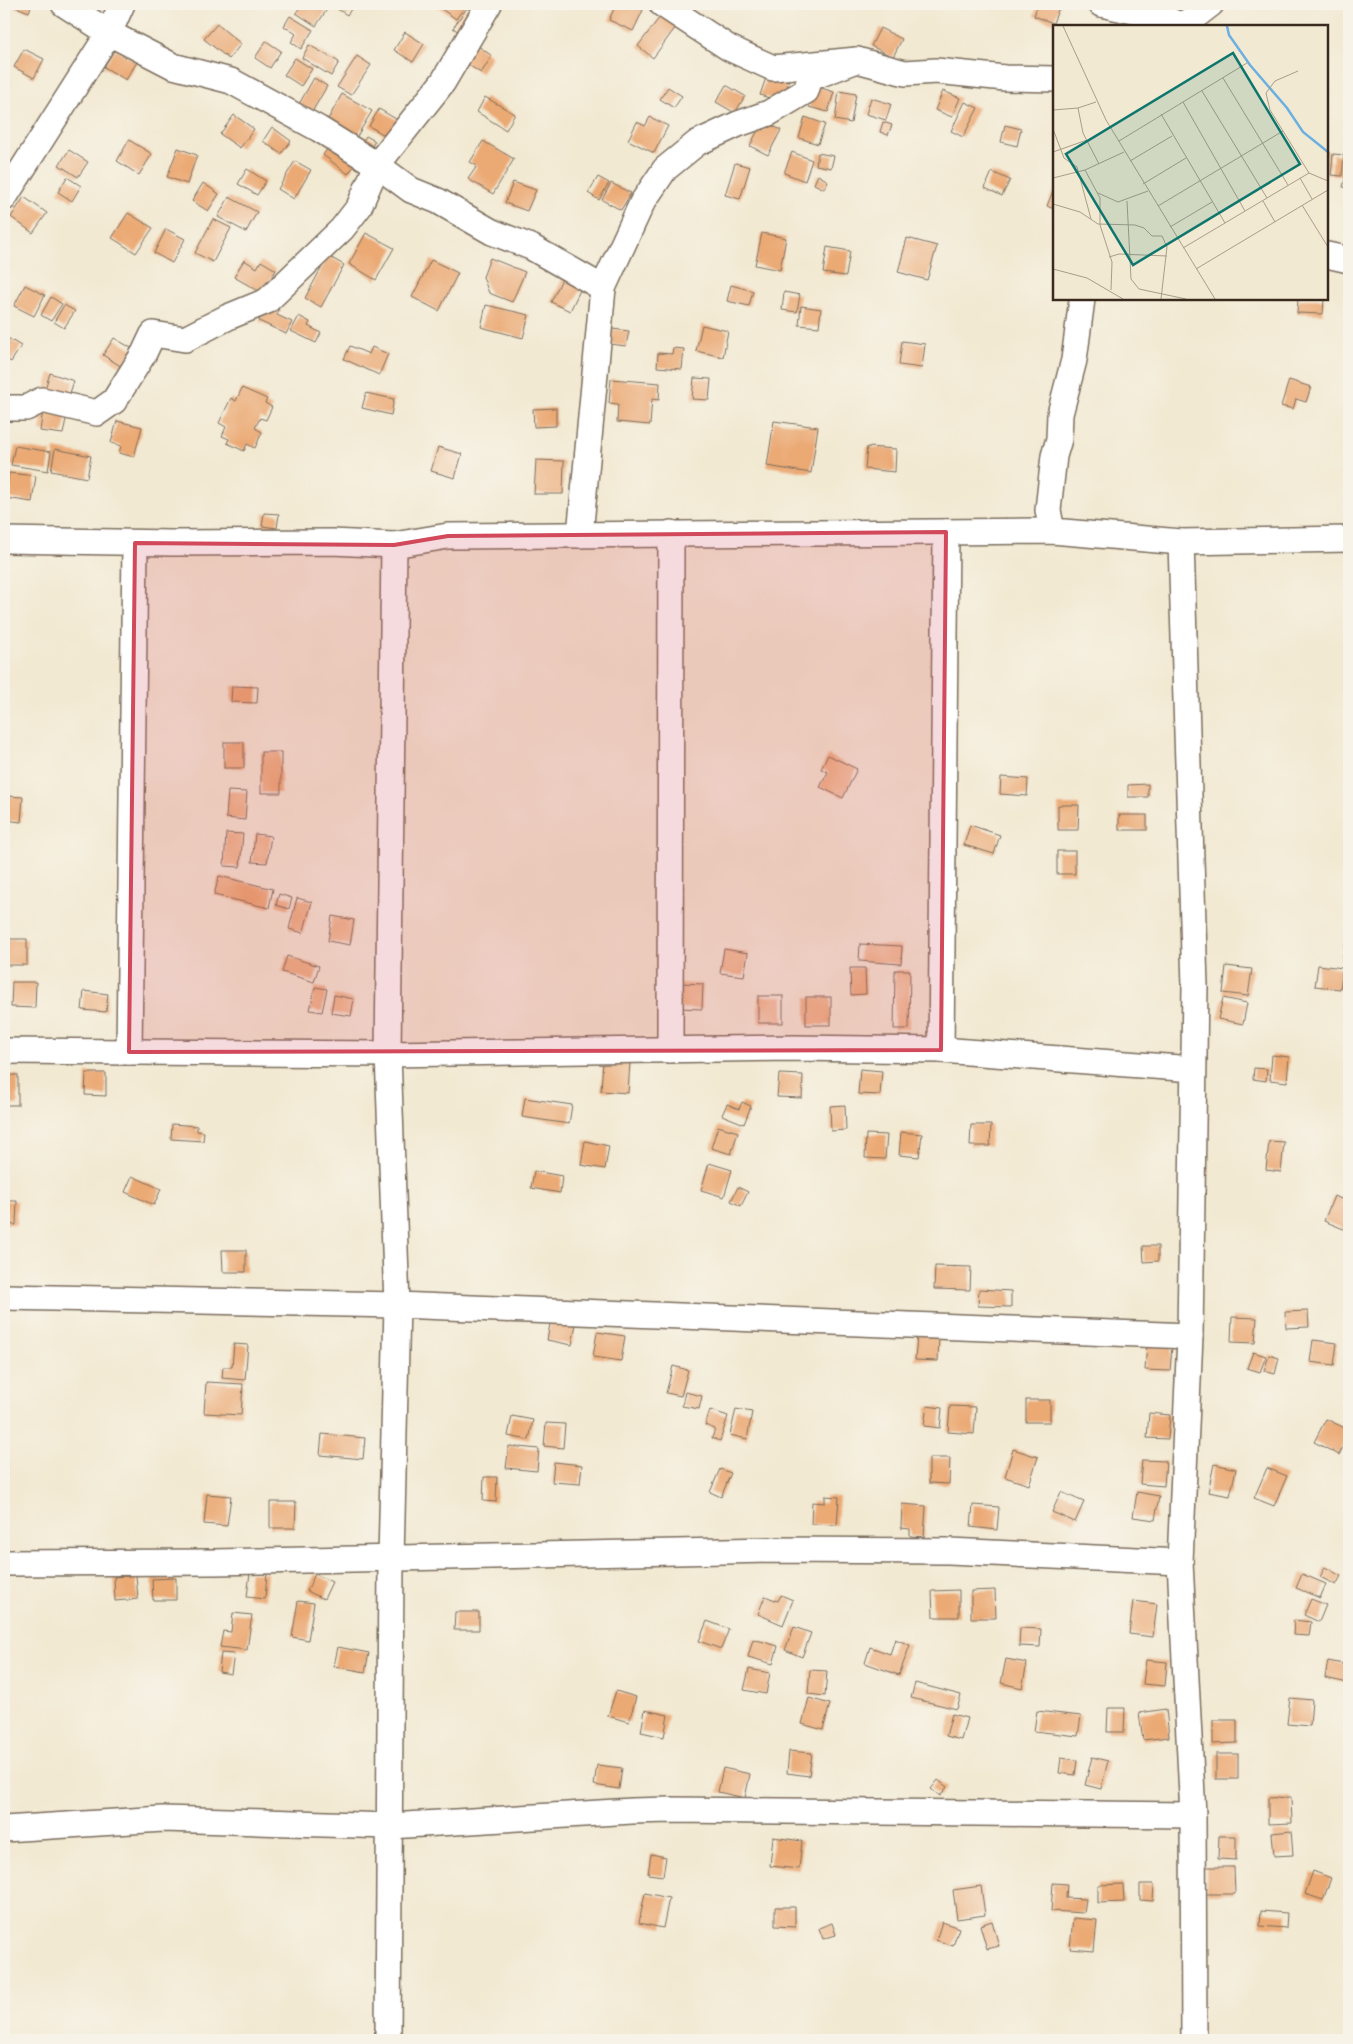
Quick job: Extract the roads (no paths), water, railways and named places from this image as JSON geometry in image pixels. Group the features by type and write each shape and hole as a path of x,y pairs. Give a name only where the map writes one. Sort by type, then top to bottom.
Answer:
{"street":[{"path":"64,4 109,33 173,66 231,81 319,129 377,165 411,190 438,201 492,232 531,247 603,288"},
{"path":"4,198 109,33 122,4"},
{"path":"4,408 26,408 42,400 97,413 114,401 144,353 153,334 185,339 228,317 267,301 278,292 342,229 359,207 377,165 443,82 489,4"},
{"path":"662,4 729,48 773,68 857,60 905,73 936,71 1005,78 1053,79"},
{"path":"1113,10 1161,17 1180,25 1189,21 1212,4"},
{"path":"580,535 603,288 642,203 665,169 697,143 738,124 769,113 806,91 810,78 857,60"},
{"path":"1328,255 1349,260"},
{"path":"1052,531 1048,510 1054,456 1059,439 1060,414 1074,360 1082,300"},
{"path":"4,540 135,543 332,542 394,545 448,536 672,532 1052,531 1181,542 1349,539"},
{"path":"670,1050 672,532"},
{"path":"941,1050 946,532"},
{"path":"1181,542 1195,986 1190,1336 1180,1562 1193,1815 1194,2040"},
{"path":"129,1052 135,543"},
{"path":"388,2040 390,1559 397,1305 388,1054 394,545"},
{"path":"4,1051 388,1054 793,1048 941,1050 1193,1069"},
{"path":"4,1297 397,1305 1190,1336"},
{"path":"4,1563 390,1559 770,1550 949,1551 1180,1562"},
{"path":"4,1829 163,1819 390,1826 642,1810 1193,1815"}]}
